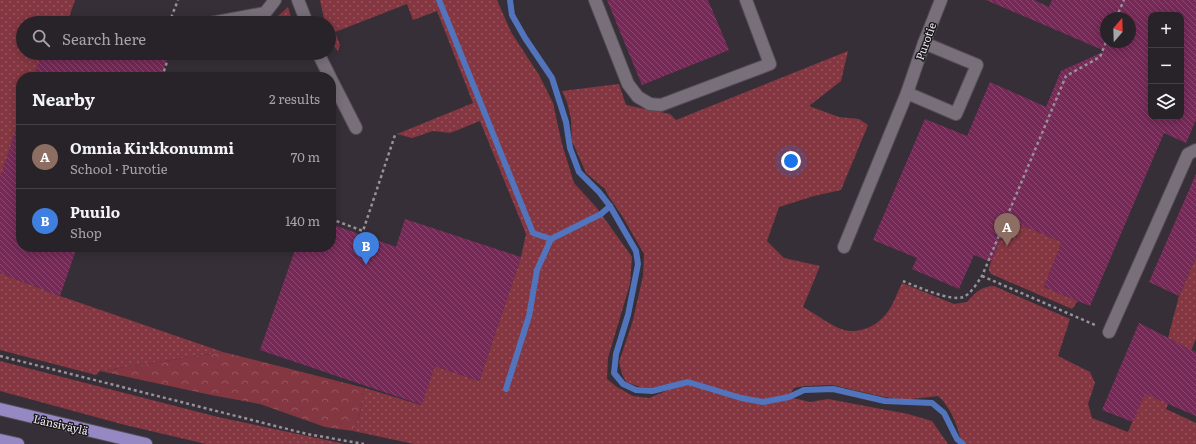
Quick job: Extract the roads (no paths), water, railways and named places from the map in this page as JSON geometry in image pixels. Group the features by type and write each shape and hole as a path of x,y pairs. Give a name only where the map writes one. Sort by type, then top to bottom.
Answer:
{"main road":[{"name":"Länsiväylä","path":"0,409 146,444"},
{"path":"0,440 18,444"}],"street":[{"path":"248,16 264,13 274,0"},
{"path":"298,0 304,16"},
{"path":"595,0 628,84 638,97 650,104 661,105 770,64 746,0"},
{"name":"Purotie","path":"844,247 909,87 941,0"},
{"path":"909,87 956,114 977,65 924,43"},
{"path":"321,60 327,72"},
{"path":"336,90 356,128"},
{"path":"1108,332 1188,154 1196,150"}],"waterway":[{"path":"439,0 533,233 551,239"},
{"path":"510,0 512,15 525,38 552,78 566,122 570,148 579,172 599,192 610,206 636,251 638,264 628,315 616,354 614,373 623,384 636,390 652,391 688,382 741,398 763,402 789,397 804,390 833,389 885,401 932,403 944,413 957,439 963,444"},
{"path":"506,389 529,316 537,270 551,239 601,214 610,206"}],"place":[{"name":"Omnia Kirkkonummi","path":"1007,246"},
{"name":"Puuilo","path":"366,265"}]}
